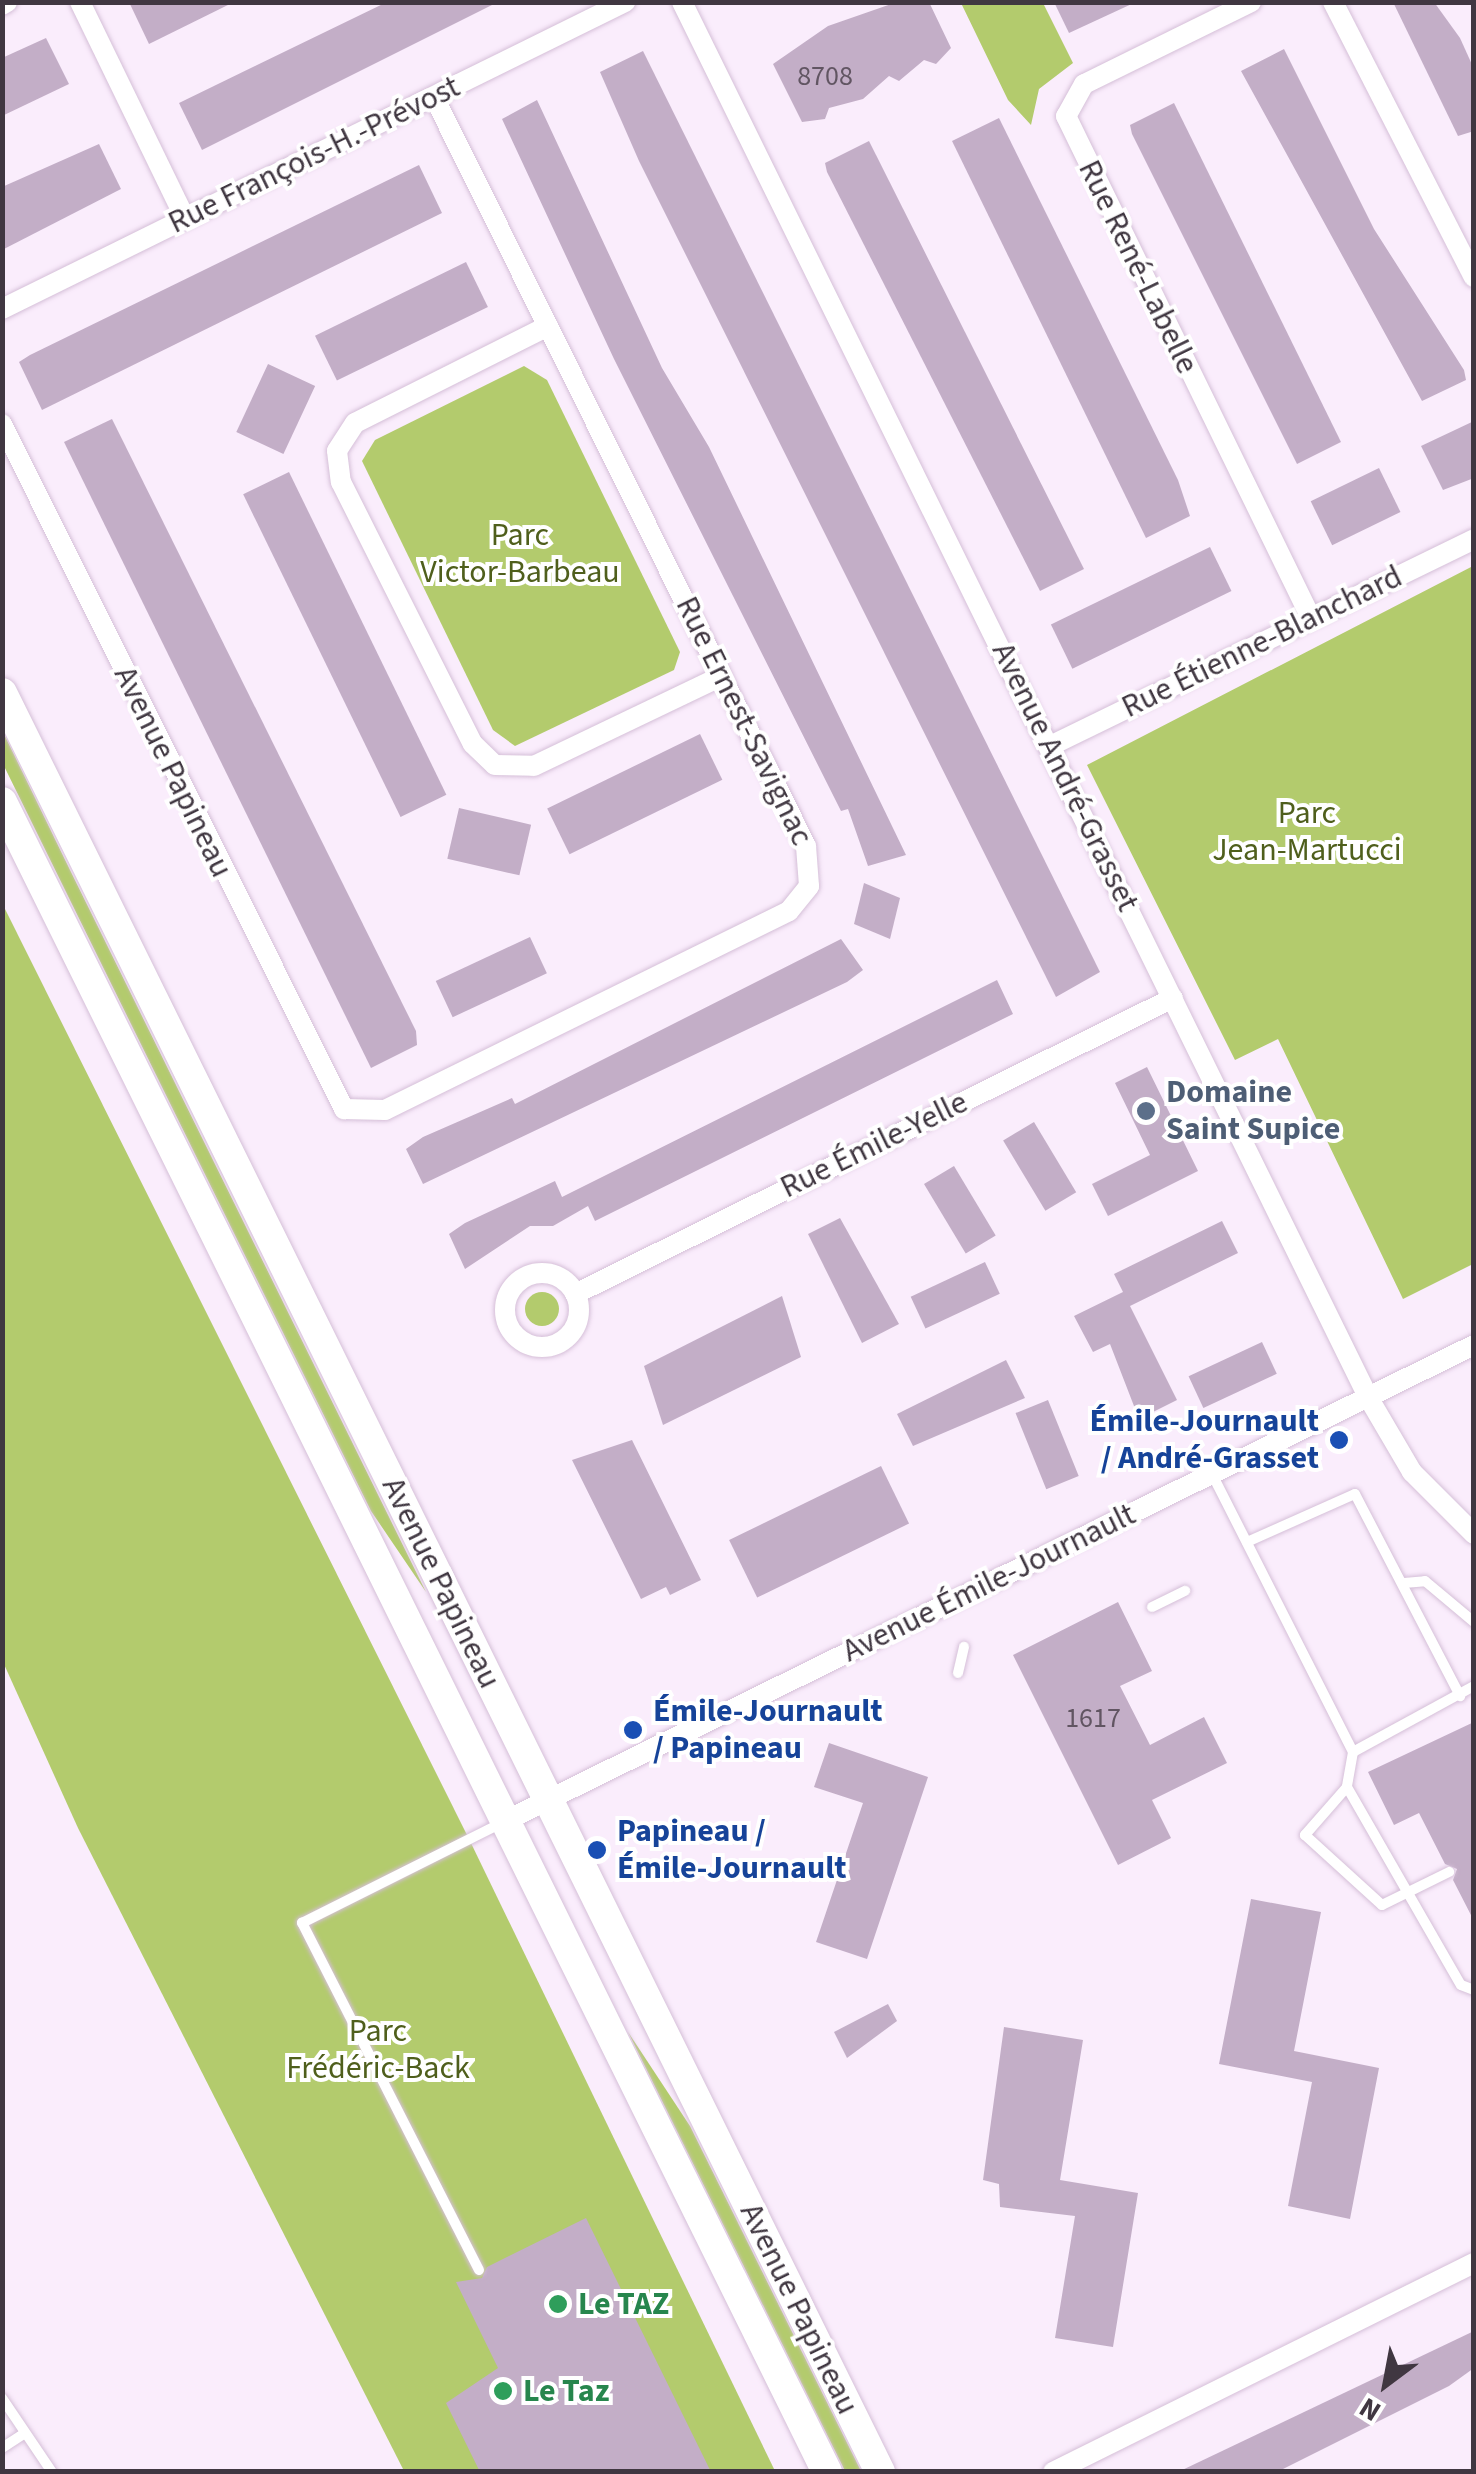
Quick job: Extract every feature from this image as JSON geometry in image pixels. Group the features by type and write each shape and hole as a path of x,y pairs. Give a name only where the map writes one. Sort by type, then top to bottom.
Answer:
{"main road":[{"name":"Avenue Papineau","path":"2,693 880,2472"},
{"name":"Avenue Papineau","path":"2,802 827,2472"}],"street":[{"path":"80,2 185,218"},
{"name":"Rue François-H.-Prévost","path":"2,309 625,2"},
{"name":"Avenue André-Grasset","path":"682,2 1368,1396 1412,1472 1474,1534"},
{"name":"Rue René-Labelle","path":"1251,2 1084,84 1066,116 1311,618"},
{"path":"1333,2 1474,277"},
{"name":"Rue Ernest-Savignac","path":"352,1113 385,1110 802,899 810,856 434,96"},
{"path":"548,326 355,423 337,450 341,482 473,744 496,765 534,766 722,676"},
{"name":"Avenue Papineau","path":"2,424 326,1086 352,1113"},
{"name":"Rue Étienne-Blanchard","path":"1050,746 1474,539"},
{"name":"Rue Émile-Yelle","path":"575,1294 1173,998"},
{"name":"Avenue Émile-Journault","path":"505,1822 1474,1345"},
{"path":"1054,2472 1474,2263"}],"lane":[{"path":"1212,1473 1353,1752 1347,1787 1305,1835 1382,1905 1448,1872"},
{"path":"1247,1542 1355,1494 1460,1696"},
{"path":"1404,1583 1425,1582 1474,1622"},
{"path":"1152,1607 1185,1591"},
{"path":"958,1673 964,1647"},
{"path":"1353,1752 1474,1686"},
{"path":"1347,1787 1413,1890 1462,1985 1474,1990"},
{"path":"479,2270 302,1923 505,1822"},
{"path":"2,2398 52,2472"},
{"path":"2,2448 25,2433"}],"green space":[{"path":"961,3 1043,3 1073,63 1039,89 1031,125 1008,100"},
{"name":"Parc Victor-Barbeau","path":"524,366 547,380 680,652 674,670 515,746 493,730 362,461 375,440"},
{"name":"Parc Jean-Martucci","path":"1473,566 1473,1264 1403,1299 1278,1039 1235,1060 1087,765"},
{"path":"3,732 426,1592 371,1511 3,764"},
{"name":"Parc Frédéric-Back","path":"3,905 469,1839 775,2471 404,2471 78,1828 3,1662"},
{"path":"542,1292 554,1297 559,1309 554,1321 542,1326 530,1321 525,1309 530,1297"},
{"path":"628,2032 690,2126 861,2471 845,2471"}],"building":[{"path":"129,2 234,2 149,44"},
{"path":"387,2 498,2 202,150 179,103"},
{"path":"897,2 929,2 951,48 936,64 924,60 899,81 889,76 863,99 829,108 825,119 802,122 773,64 828,26"},
{"path":"1054,2 1136,2 1069,33"},
{"path":"1393,2 1434,2 1460,38 1474,69 1474,131 1458,136"},
{"path":"46,38 69,84 2,116 2,58"},
{"path":"1284,49 1374,229 1464,370 1466,380 1422,401 1241,71"},
{"path":"643,51 1100,972 1056,997 639,161 600,72"},
{"path":"537,100 662,368 709,447 906,855 868,866 848,809 841,811 614,359 502,119"},
{"path":"1174,103 1341,442 1297,464 1132,134 1130,125"},
{"path":"999,118 1178,480 1190,516 1146,538 952,141"},
{"path":"869,141 1084,569 1040,591 827,172 825,163"},
{"path":"99,144 121,189 2,250 2,187"},
{"path":"419,165 442,213 42,410 19,362"},
{"path":"466,262 488,307 337,381 315,336"},
{"path":"268,364 315,386 283,454 236,432"},
{"path":"112,419 416,1031 417,1045 371,1068 64,442"},
{"path":"1474,421 1474,478 1443,490 1421,446"},
{"path":"1379,468 1400,512 1332,545 1311,501"},
{"path":"289,472 446,795 401,817 243,494"},
{"path":"1210,547 1231,591 1072,669 1051,625"},
{"path":"700,734 722,780 570,854 547,809"},
{"path":"459,808 531,825 519,875 447,859"},
{"path":"864,883 900,898 890,939 854,924"},
{"path":"530,937 547,973 453,1017 436,981"},
{"path":"841,939 863,970 847,982 423,1184 406,1149 423,1137 512,1098 515,1104"},
{"path":"997,980 1013,1014 595,1221 588,1206 553,1226 530,1226 465,1269 449,1234 465,1223 555,1181 562,1197"},
{"path":"1147,1067 1198,1171 1108,1216 1092,1184 1150,1155 1115,1083"},
{"path":"1034,1122 1076,1192 1045,1211 1003,1141"},
{"path":"954,1166 996,1235 966,1253 924,1184"},
{"path":"840,1218 899,1324 862,1343 808,1234"},
{"path":"1222,1221 1238,1253 1130,1306 1177,1400 1139,1419 1110,1344 1093,1352 1074,1316 1123,1292 1114,1274"},
{"path":"985,1262 1000,1294 925,1328 911,1297"},
{"path":"782,1296 801,1357 663,1425 644,1366"},
{"path":"1262,1342 1277,1374 1203,1408 1189,1376"},
{"path":"1006,1360 1025,1398 913,1446 897,1414"},
{"path":"1048,1400 1079,1476 1046,1489 1016,1413"},
{"path":"632,1440 701,1580 670,1595 666,1587 641,1599 572,1460"},
{"path":"881,1466 909,1524 757,1598 729,1540"},
{"path":"1118,1602 1152,1671 1120,1686 1150,1745 1204,1717 1227,1763 1152,1800 1171,1838 1118,1865 1013,1655"},
{"path":"1474,1722 1474,1921 1453,1880 1457,1869 1445,1864 1419,1813 1394,1825 1368,1772"},
{"path":"829,1743 928,1777 867,1959 816,1942 863,1803 814,1787"},
{"path":"1251,1899 1321,1912 1294,2051 1379,2068 1350,2219 1288,2206 1312,2082 1219,2064"},
{"path":"888,2004 897,2021 847,2058 834,2032"},
{"path":"1004,2027 1083,2040 1060,2180 1138,2193 1113,2347 1055,2338 1075,2216 1000,2207 999,2184 983,2180"},
{"path":"586,2218 711,2472 480,2472 446,2403 498,2368 456,2282 482,2278 487,2267"},
{"path":"1474,2331 1474,2368 1449,2386 1277,2472 1178,2472"}],"place":[{"name":"Domaine Saint Supice","path":"1146,1111"},
{"name":"Émile-Journault / André-Grasset","path":"1339,1440"},
{"name":"Émile-Journault / Papineau","path":"633,1730"},
{"name":"Papineau / Émile-Journault","path":"597,1850"},
{"name":"Le TAZ","path":"558,2304"},
{"name":"Le Taz","path":"503,2391"}]}
